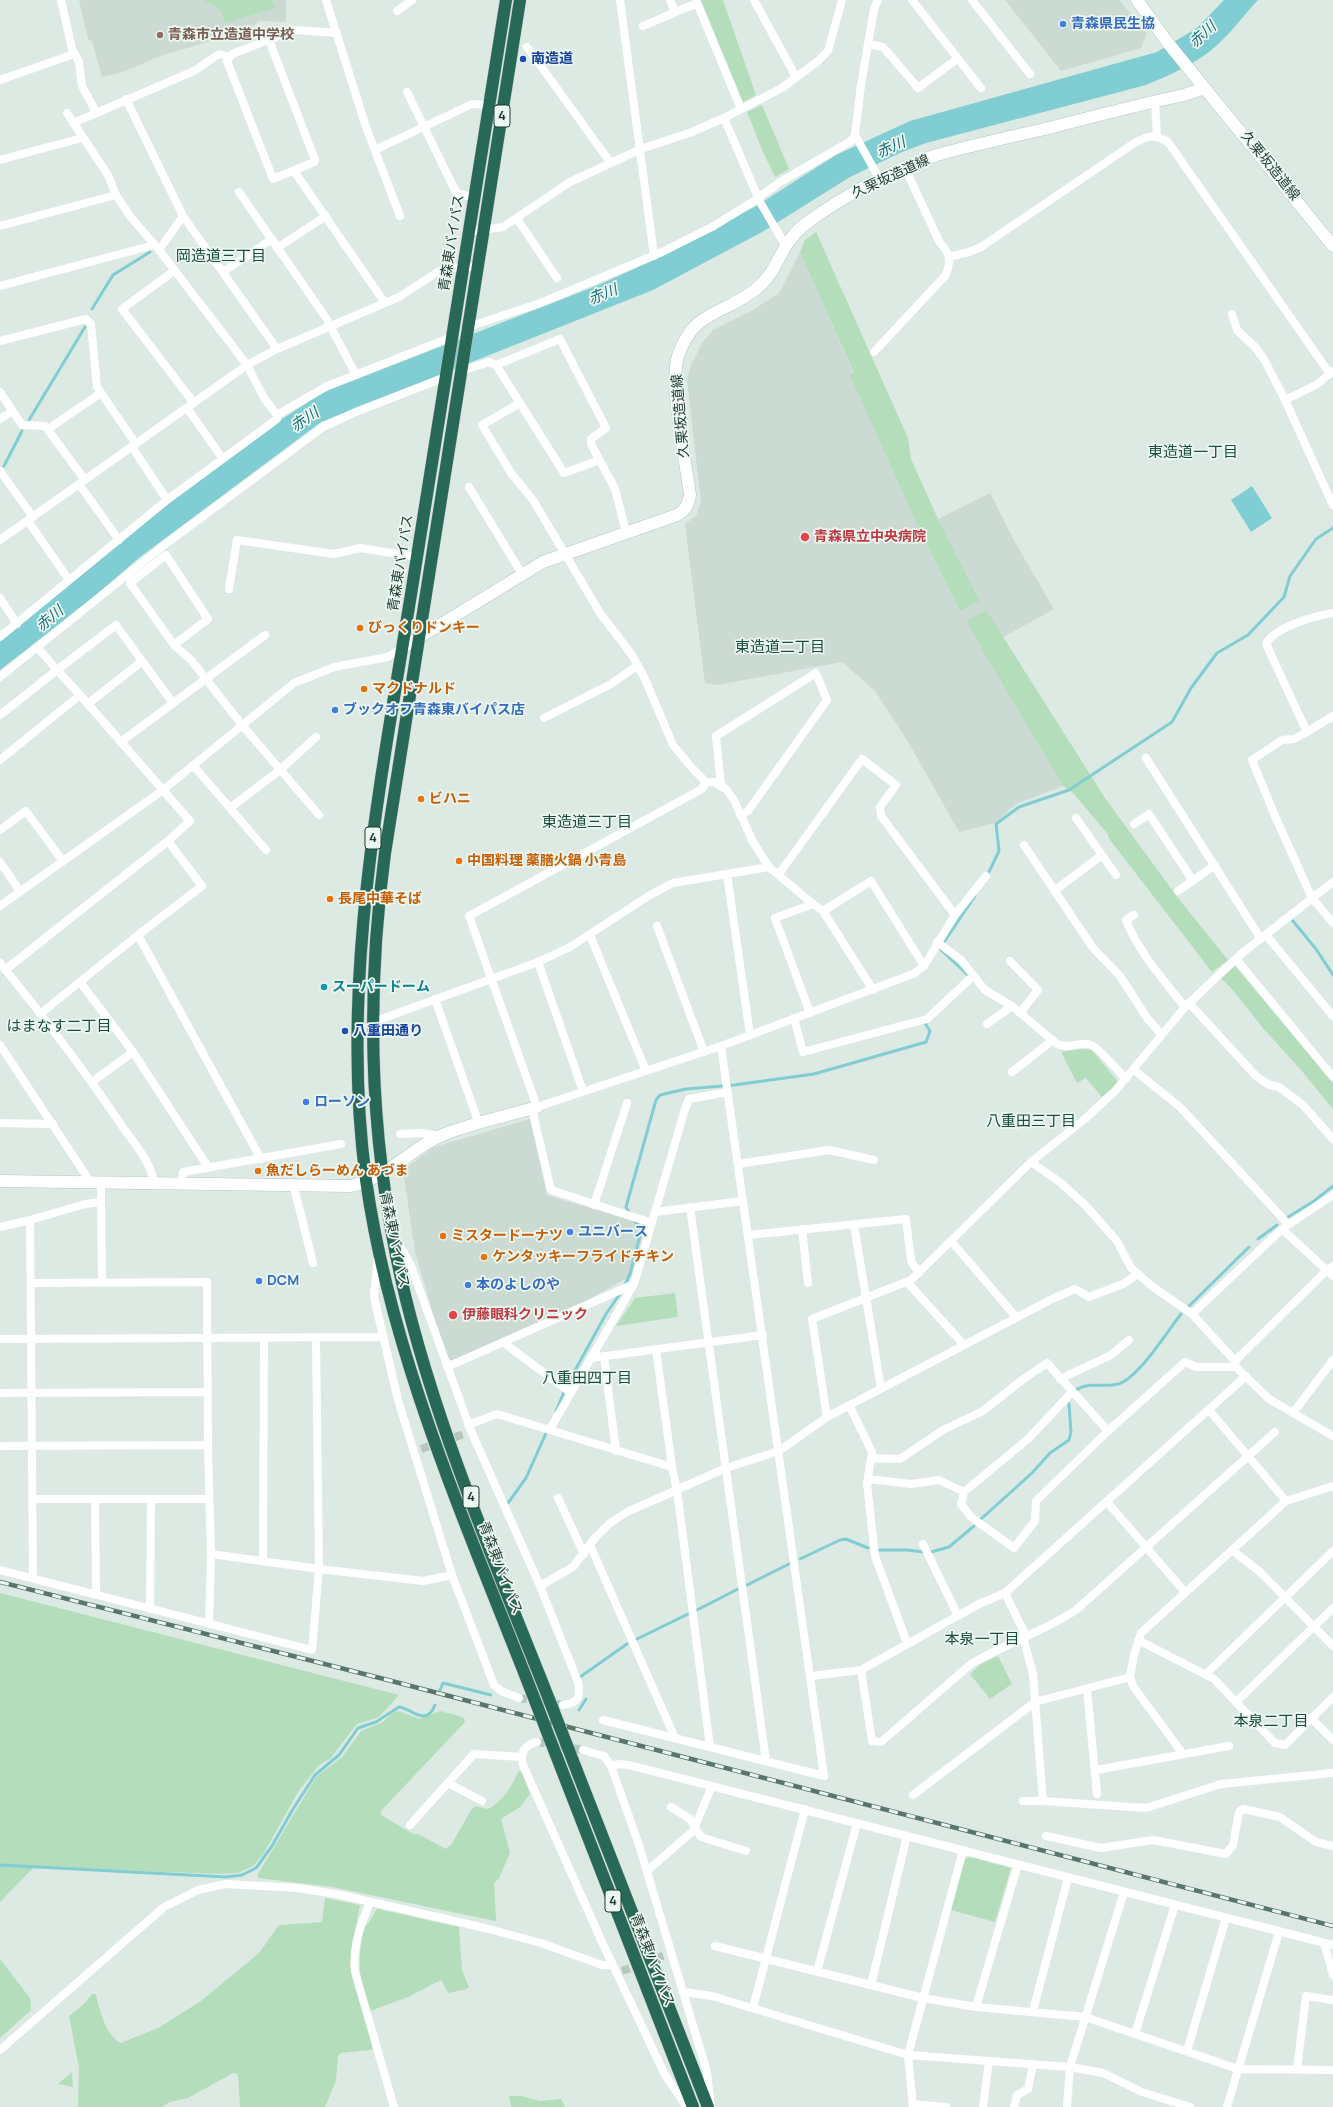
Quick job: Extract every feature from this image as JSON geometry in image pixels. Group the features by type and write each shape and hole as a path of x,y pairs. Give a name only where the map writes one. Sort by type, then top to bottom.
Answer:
{"highway":[{"name":"青森東バイパス","path":"506,0 402,648 375,821 366,896 358,1033 360,1101 367,1182 378,1250 402,1344 434,1439 693,2107"},
{"name":"青森東バイパス","path":"520,0 381,887 374,964 373,1022 374,1068 383,1173 393,1240 417,1338 448,1435 558,1706 566,1743 708,2107"}],"main road":[{"name":"久栗坂造道線","path":"1137,0 1168,43 1333,246"},
{"name":"久栗坂造道線","path":"402,648 543,562 677,515 684,511 688,505 690,495 676,378 678,358 684,342 702,318 744,298 757,288 774,268 790,237 805,225 849,197 880,180 936,156 976,145 1184,96 1206,88"},
{"path":"0,1181 294,1187 350,1186 367,1182 440,1136 534,1108"}],"street":[{"path":"62,0 74,54 79,62 82,86 96,112"},
{"path":"326,0 375,150 400,216"},
{"path":"397,11 412,0"},
{"path":"620,0 641,149 654,256"},
{"path":"670,0 675,12"},
{"path":"754,0 796,77"},
{"path":"468,232 499,229 517,219 570,182 610,162 641,149 692,132 724,118 782,88 818,61 828,51 842,0"},
{"path":"878,0 874,9 861,85 857,136 880,180"},
{"path":"912,0 981,88"},
{"path":"972,0 1030,74"},
{"path":"643,26 697,3 741,109"},
{"path":"72,123 194,71 219,54 230,57 297,30 337,33"},
{"path":"230,57 228,64 272,178 294,171 315,160 270,40"},
{"path":"868,44 883,47 918,88 957,59"},
{"path":"527,47 610,162"},
{"path":"0,80 74,54"},
{"path":"407,92 454,190 458,194 474,197"},
{"path":"126,100 184,216 277,349"},
{"path":"1155,102 1157,136"},
{"path":"375,150 472,104 489,105"},
{"path":"67,113 72,123 108,175 116,195 130,216 247,365 264,398 277,415"},
{"path":"724,118 758,200 785,245"},
{"path":"468,327 543,302 654,256 712,227 758,200 780,182 851,141 857,136"},
{"path":"949,257 970,252 981,247 1144,137 1157,136 1168,142 1331,372 1316,385 1285,400"},
{"path":"0,160 82,138"},
{"path":"874,352 945,276 950,265 947,249 940,243 905,168"},
{"path":"294,171 385,303"},
{"path":"239,192 331,326 356,374"},
{"path":"0,226 116,195"},
{"path":"0,286 156,248 184,216"},
{"path":"277,248 326,216"},
{"path":"517,219 557,278"},
{"path":"223,272 272,240"},
{"path":"0,540 247,365 277,349 407,293 439,271 463,267 478,267"},
{"path":"174,271 122,308 190,406 223,459"},
{"path":"1232,314 1237,330 1256,348 1265,361 1285,400 1333,505"},
{"path":"0,341 86,319 91,324 97,387 167,500"},
{"path":"0,637 167,500 277,419 277,415 316,392 356,374 452,338"},
{"path":"496,365 560,339 606,428 591,439 591,444 615,489 626,532"},
{"path":"461,371 489,362 496,365 564,473 600,460"},
{"path":"0,677 38,648 163,546 323,427 358,411 446,377"},
{"path":"0,392 22,425 45,426 48,429 119,540"},
{"path":"48,429 101,392"},
{"path":"520,403 482,425 511,473 533,500 600,613 638,665 673,744 706,782 714,782 721,786 734,800 753,842 770,867 813,904 824,911 873,990"},
{"path":"0,419 12,411"},
{"path":"0,471 69,580"},
{"path":"469,487 522,574"},
{"path":"229,589 237,540 334,554 360,548 417,557"},
{"path":"174,645 208,619 166,555 130,583 174,645 192,661 242,726 319,815"},
{"path":"0,598 17,624"},
{"path":"1307,732 1266,644 1270,637 1298,623 1312,617 1333,613"},
{"path":"0,715 116,625 173,703"},
{"path":"122,741 265,635"},
{"path":"38,648 122,741 190,821 168,841 3,966 92,1082 154,1175 154,1184"},
{"path":"0,906 62,860 163,790 294,683 334,667 388,657 402,648"},
{"path":"88,703 142,661"},
{"path":"544,718 611,684 638,665"},
{"path":"721,786 716,736 816,673 827,700 748,811 740,815"},
{"path":"0,760 80,695"},
{"path":"1333,716 1294,739 1282,740 1252,760 1275,816 1312,898 1333,923"},
{"path":"230,808 280,770 316,737"},
{"path":"1146,758 1215,865 1264,937 1333,1016"},
{"path":"779,874 862,759 896,785 880,807 881,816 955,915"},
{"path":"193,765 266,850"},
{"path":"652,1223 551,1190 534,1108 492,979 469,916 702,790 706,782"},
{"path":"0,830 26,811 62,860"},
{"path":"1134,824 1149,814 1194,880"},
{"path":"1076,818 1116,875"},
{"path":"40,1014 138,935 202,886 168,841"},
{"path":"1024,845 1093,948 1120,976 1147,1018 1161,1034"},
{"path":"1054,891 1102,855"},
{"path":"0,862 20,891"},
{"path":"1178,891 1215,865"},
{"path":"373,1022 538,962 570,948 650,895 673,883 770,867"},
{"path":"727,874 750,1036"},
{"path":"534,1108 646,1072 750,1036 794,1018 914,974 924,966 937,942 955,915 986,876"},
{"path":"824,911 871,882 924,966"},
{"path":"827,1417 812,1319 908,1283 1031,1162 1086,1118 1126,1079 1161,1034 1187,1005 1236,959 1333,882"},
{"path":"810,1013 775,918 813,904"},
{"path":"1134,915 1126,920 1132,936 1149,962 1187,1005 1256,1076 1269,1085 1279,1087 1303,1105 1333,1140"},
{"path":"657,926 704,1052"},
{"path":"138,935 261,1159"},
{"path":"590,935 646,1072"},
{"path":"937,942 960,960 985,990 1012,1006 1053,1040 1066,1047 1089,1043 1096,1047 1126,1079"},
{"path":"1236,959 1333,1077"},
{"path":"1010,961 1038,990 1020,1013"},
{"path":"538,962 583,1091"},
{"path":"794,1018 803,1052 927,1019 973,976"},
{"path":"80,982 133,1052 208,1167"},
{"path":"436,999 478,1124"},
{"path":"987,1024 1012,1006"},
{"path":"1012,1072 1053,1040"},
{"path":"0,1045 53,1124 96,1183 101,1202 102,1283"},
{"path":"603,1720 824,1776 749,1235 721,1046"},
{"path":"92,1082 133,1052"},
{"path":"1134,1070 1180,1107 1285,1226 1329,1268 1333,1276"},
{"path":"550,1429 634,1284 689,1099 728,1092"},
{"path":"594,1205 627,1104"},
{"path":"0,1122 53,1124"},
{"path":"400,1134 421,1133 440,1136"},
{"path":"181,1184 183,1172 341,1144"},
{"path":"738,1164 830,1150 874,1160"},
{"path":"1031,1162 1061,1183 1087,1207 1117,1241 1131,1268 1192,1314 1246,1376 1269,1399 1333,1436"},
{"path":"294,1187 313,1263"},
{"path":"1192,1314 1285,1226 1333,1196"},
{"path":"655,1212 744,1201"},
{"path":"0,1227 85,1204 101,1202"},
{"path":"690,1207 766,1761"},
{"path":"749,1235 906,1219 912,1261 919,1273"},
{"path":"30,1220 34,1499 33,1578"},
{"path":"854,1224 881,1388"},
{"path":"802,1229 808,1283"},
{"path":"393,1240 403,1251 411,1266 433,1332 448,1367 468,1430 540,1586 578,1682 580,1693 578,1699 572,1704 558,1706"},
{"path":"951,1241 1016,1317"},
{"path":"378,1250 373,1292 382,1337 398,1400 418,1450 452,1575 494,1685 501,1691 520,1698"},
{"path":"1072,1392 1028,1439 964,1492 961,1504 972,1517 1014,1548 1035,1521 1036,1501 1108,1431 1185,1362 1196,1368 1236,1364 1329,1268"},
{"path":"540,1586 573,1568 590,1545 610,1523 627,1512 726,1468 779,1451 827,1417 1016,1317 1075,1289 1090,1297 1118,1286 1138,1274"},
{"path":"32,1283 207,1282 208,1445 211,1554 209,1624"},
{"path":"908,1283 964,1345"},
{"path":"448,1367 504,1343 628,1284 634,1284"},
{"path":"591,1358 708,1341 763,1335"},
{"path":"0,1339 382,1337"},
{"path":"263,1562 264,1338"},
{"path":"0,1570 312,1650 319,1569 316,1338"},
{"path":"1060,1379 1111,1356 1129,1340"},
{"path":"504,1343 571,1393"},
{"path":"656,1349 672,1467 677,1490 710,1747"},
{"path":"604,1356 616,1450"},
{"path":"1293,1413 1333,1360"},
{"path":"871,1458 900,1459 943,1430 983,1411 1022,1380 1047,1363 1108,1431"},
{"path":"811,1676 861,1670 906,1643 1005,1593 1246,1376"},
{"path":"0,1393 208,1392"},
{"path":"849,1405 872,1452 868,1479 875,1556 906,1643"},
{"path":"1209,1410 1286,1501"},
{"path":"468,1430 497,1414 672,1467"},
{"path":"861,1670 872,1741 881,1742 971,1664 1024,1637 1056,1623 1076,1610 1276,1432"},
{"path":"0,1446 208,1445"},
{"path":"868,1479 911,1484 939,1480 964,1492"},
{"path":"1183,1754 1133,1686 1130,1677 1138,1640 1141,1633 1184,1592 1286,1501 1333,1486"},
{"path":"558,1498 584,1554"},
{"path":"34,1499 209,1499"},
{"path":"95,1499 96,1595"},
{"path":"150,1609 151,1499"},
{"path":"1107,1502 1184,1592"},
{"path":"923,1544 958,1616"},
{"path":"590,1545 675,1738"},
{"path":"1232,1550 1260,1572 1333,1646"},
{"path":"1206,1674 1284,1596 1333,1551"},
{"path":"211,1554 263,1562 423,1581 452,1575"},
{"path":"1005,1593 1024,1637 1033,1674 1043,1801"},
{"path":"1236,1702 1333,1608"},
{"path":"1138,1640 1214,1679 1275,1743 1285,1745 1333,1697"},
{"path":"913,1795 1035,1702 1130,1677"},
{"path":"1088,1689 1097,1794"},
{"path":"1311,1718 1333,1740"},
{"path":"537,1742 525,1748 521,1757 556,1840 664,2069 677,2093 687,2107"},
{"path":"1096,1770 1229,1746"},
{"path":"583,1750 604,1756 611,1766 647,1871 668,1953 684,1992 710,2082 711,2107"},
{"path":"410,1825 476,1753 521,1757"},
{"path":"611,1766 619,1764 629,1765 1333,1945"},
{"path":"1023,1801 1146,1808 1221,1784 1333,1773"},
{"path":"448,1783 482,1801"},
{"path":"647,1871 694,1831 712,1786"},
{"path":"671,1807 690,1819 696,1826 701,1837 746,1851"},
{"path":"753,2008 805,1809"},
{"path":"1046,1836 1101,1848 1153,1840 1226,1854 1233,1845 1239,1812 1243,1809 1280,1817 1316,1842 1333,1846"},
{"path":"817,1972 857,1823"},
{"path":"871,1985 907,1836"},
{"path":"946,2107 913,2105 908,2054 962,1850"},
{"path":"976,2007 1018,1864"},
{"path":"1033,2011 1068,1878"},
{"path":"0,2050 164,1907 198,1890 217,1885 244,1883 298,1888 370,1902 491,1929 541,1943 618,1970"},
{"path":"1066,2107 1070,2067 1124,1892"},
{"path":"370,1902 356,1944 354,1955 355,1972 394,2107"},
{"path":"1135,2034 1175,1905"},
{"path":"1187,2051 1226,1918"},
{"path":"1227,2107 1279,1932"},
{"path":"1324,1943 1333,1975"},
{"path":"715,1946 923,1998 976,2007 1033,2011 1085,2017 1238,2069 1333,2070"},
{"path":"684,1992 712,1996 908,2054 1070,2067 1103,2073 1142,2092 1190,2107"},
{"path":"1297,2069 1306,1996 1333,2000"},
{"path":"690,2063 700,2062 701,2055"},
{"path":"983,2107 989,2061"},
{"path":"1014,2107 1016,2095 1028,2089 1033,2064"},
{"path":"664,2069 671,2072 678,2069"}],"shaded area":[{"name":"青森市立造道中学校","path":"79,0 286,0 286,22 259,21 246,31 160,56 126,71 102,77 92,42 88,39"},
{"path":"1005,0 1119,0 1147,33 1141,48 1061,71"},
{"name":"青森県立中央病院","path":"800,252 854,374 851,376 920,531 960,611 980,601 938,519 990,493 1016,544 1054,609 1002,638 986,610 987,658 1063,786 1016,804 995,823 959,832 907,740 875,691 842,662 717,685 705,683 685,524 696,516 701,502 687,380 690,367 702,343 713,330 753,310 779,293"},
{"path":"530,1119 547,1195 646,1225 631,1276 582,1303 454,1361 446,1358 415,1252 403,1170 434,1147"}],"green space":[{"path":"204,0 272,0 275,8 225,23 222,11"},
{"path":"701,0 723,0 756,95 743,102"},
{"path":"762,105 789,169 775,177 747,112"},
{"path":"816,232 908,438 911,459 938,519 980,601 960,611 920,531 850,375 854,373 800,252 805,240"},
{"path":"986,610 1105,798 1178,898 1228,960 1212,972 1110,840 1107,833 1072,792 1063,786 987,658 967,621"},
{"path":"1235,966 1333,1083 1333,1109 1301,1070 1262,1027 1232,989 1221,978"},
{"path":"1081,1049 1092,1050 1119,1083 1102,1097 1086,1078 1077,1083 1061,1052"},
{"path":"675,1293 678,1317 616,1326 635,1298"},
{"path":"0,1593 399,1695 379,1717 357,1724 330,1759 319,1765 298,1792 264,1853 253,1866 238,1873 221,1874 34,1867 0,1902"},
{"path":"998,1656 1012,1684 990,1699 970,1674 981,1664"},
{"path":"398,1711 420,1719 440,1711 463,1717 465,1722 381,1811 381,1815 413,1834 418,1834 446,1849 451,1845 471,1810 476,1806 488,1809 494,1806 506,1793 519,1771 522,1773 530,1794 520,1807 501,1819 510,1853 499,1878 494,1883 495,1921 333,1887 258,1878 258,1874 316,1777 342,1757 361,1731 383,1722 391,1714"},
{"path":"970,1857 1011,1868 995,1922 951,1910 965,1859"},
{"path":"325,1898 360,1905 352,1946 373,2048 371,2050 341,2053 338,2056 336,2081 325,2107 240,2107 238,2074 233,2073 188,2098 170,2102 162,2107 78,2107 79,2068 69,2016 84,2004 92,1994 96,1994 101,2014 107,2028 116,2040 121,2043 160,2027 201,2001 259,1953 279,1925 322,1922"},
{"path":"378,1909 459,1927 462,1970 469,1987 467,1989 448,1993 441,1980 408,1997 370,2011 361,1978 360,1950 364,1926 368,1924"},
{"path":"0,1959 30,1998 31,2010 0,2038"},
{"path":"72,2072 73,2087 58,2084"},
{"path":"509,2096 521,2096 540,2101 561,2099 565,2107 511,2107"}],"water":[{"name":"赤川","path":"1224,0 1258,0 1218,45 1202,57 1174,72 1146,85 926,143 902,152 850,177 762,232 653,290 321,422 140,557 90,600 0,670 0,641 172,501 282,419 324,392 596,286 663,256 756,206 836,155 910,121 1157,52 1197,28"},
{"path":"1252,486 1272,518 1251,532 1231,500"}],"waterway":[{"path":"92,309 113,275 150,252"},
{"path":"29,420 85,327"},
{"path":"4,466 22,431"},
{"path":"987,876 999,851 996,824 1019,807 1069,790 1172,722 1191,688 1217,653 1248,635 1284,597 1290,576 1316,539 1333,528"},
{"path":"942,945 975,896"},
{"path":"1293,921 1316,949 1333,975"},
{"path":"940,949 969,976"},
{"path":"631,1215 626,1207 656,1100 660,1095 686,1089 734,1085 814,1074 926,1042 930,1031 923,1020"},
{"path":"1288,1217 1314,1201 1333,1186"},
{"path":"624,1287 630,1274 641,1231 634,1219"},
{"path":"1258,1239 1277,1225"},
{"path":"1189,1306 1249,1247"},
{"path":"556,1411 568,1383 606,1314 621,1292"},
{"path":"1076,1390 1081,1387 1092,1385 1113,1385 1126,1380 1143,1364 1181,1314"},
{"path":"981,1519 1032,1473 1050,1453 1069,1440 1071,1432 1069,1404"},
{"path":"508,1503 526,1478 547,1431"},
{"path":"931,1552 949,1547 974,1526"},
{"path":"800,1559 840,1540 846,1539 868,1548"},
{"path":"878,1550 907,1550 924,1552"},
{"path":"747,1585 789,1564"},
{"path":"697,1610 738,1589"},
{"path":"637,1639 688,1614"},
{"path":"580,1677 627,1644"},
{"path":"440,1690 443,1683 491,1695"},
{"path":"579,1710 586,1699"},
{"path":"0,1865 226,1877 242,1875 256,1868 272,1846 293,1809 315,1775 339,1755 358,1728 376,1722 399,1707 423,1716 431,1712 435,1705"}],"tunnel":[{"path":"421,1449 464,1434"},
{"path":"519,1698 563,1705"},
{"path":"537,1742 583,1750"},
{"path":"622,1971 665,1955"}],"railway":[{"path":"0,1582 380,1678 1333,1926"}],"place":[{"name":"青森県民生協","path":"1063,24"},
{"name":"青森市立造道中学校","path":"160,35"},
{"name":"南造道","path":"523,59"},
{"name":"青森県立中央病院","path":"805,537"},
{"name":"びっくりドンキー","path":"360,628"},
{"name":"マクドナルド","path":"364,689"},
{"name":"ブックオフ青森東バイパス店","path":"335,710"},
{"name":"ビハニ","path":"421,799"},
{"name":"中国料理 薬膳火鍋 小青島","path":"459,861"},
{"name":"長尾中華そば","path":"330,899"},
{"name":"スーパードーム","path":"324,987"},
{"name":"八重田通り","path":"345,1031"},
{"name":"ローソン","path":"306,1102"},
{"name":"魚だしらーめん あづま","path":"258,1171"},
{"name":"ユニバース","path":"570,1232"},
{"name":"ミスタードーナツ","path":"443,1236"},
{"name":"ケンタッキーフライドチキン","path":"484,1257"},
{"name":"DCM","path":"259,1281"},
{"name":"本のよしのや","path":"468,1285"},
{"name":"伊藤眼科クリニック","path":"453,1315"}],"district":[{"name":"岡造道三丁目","path":"221,257"},
{"name":"東造道一丁目","path":"1193,453"},
{"name":"東造道二丁目","path":"780,648"},
{"name":"東造道三丁目","path":"587,823"},
{"name":"はまなす二丁目","path":"59,1027"},
{"name":"八重田三丁目","path":"1031,1122"},
{"name":"八重田四丁目","path":"587,1379"},
{"name":"本泉一丁目","path":"982,1640"},
{"name":"本泉二丁目","path":"1271,1722"}]}
